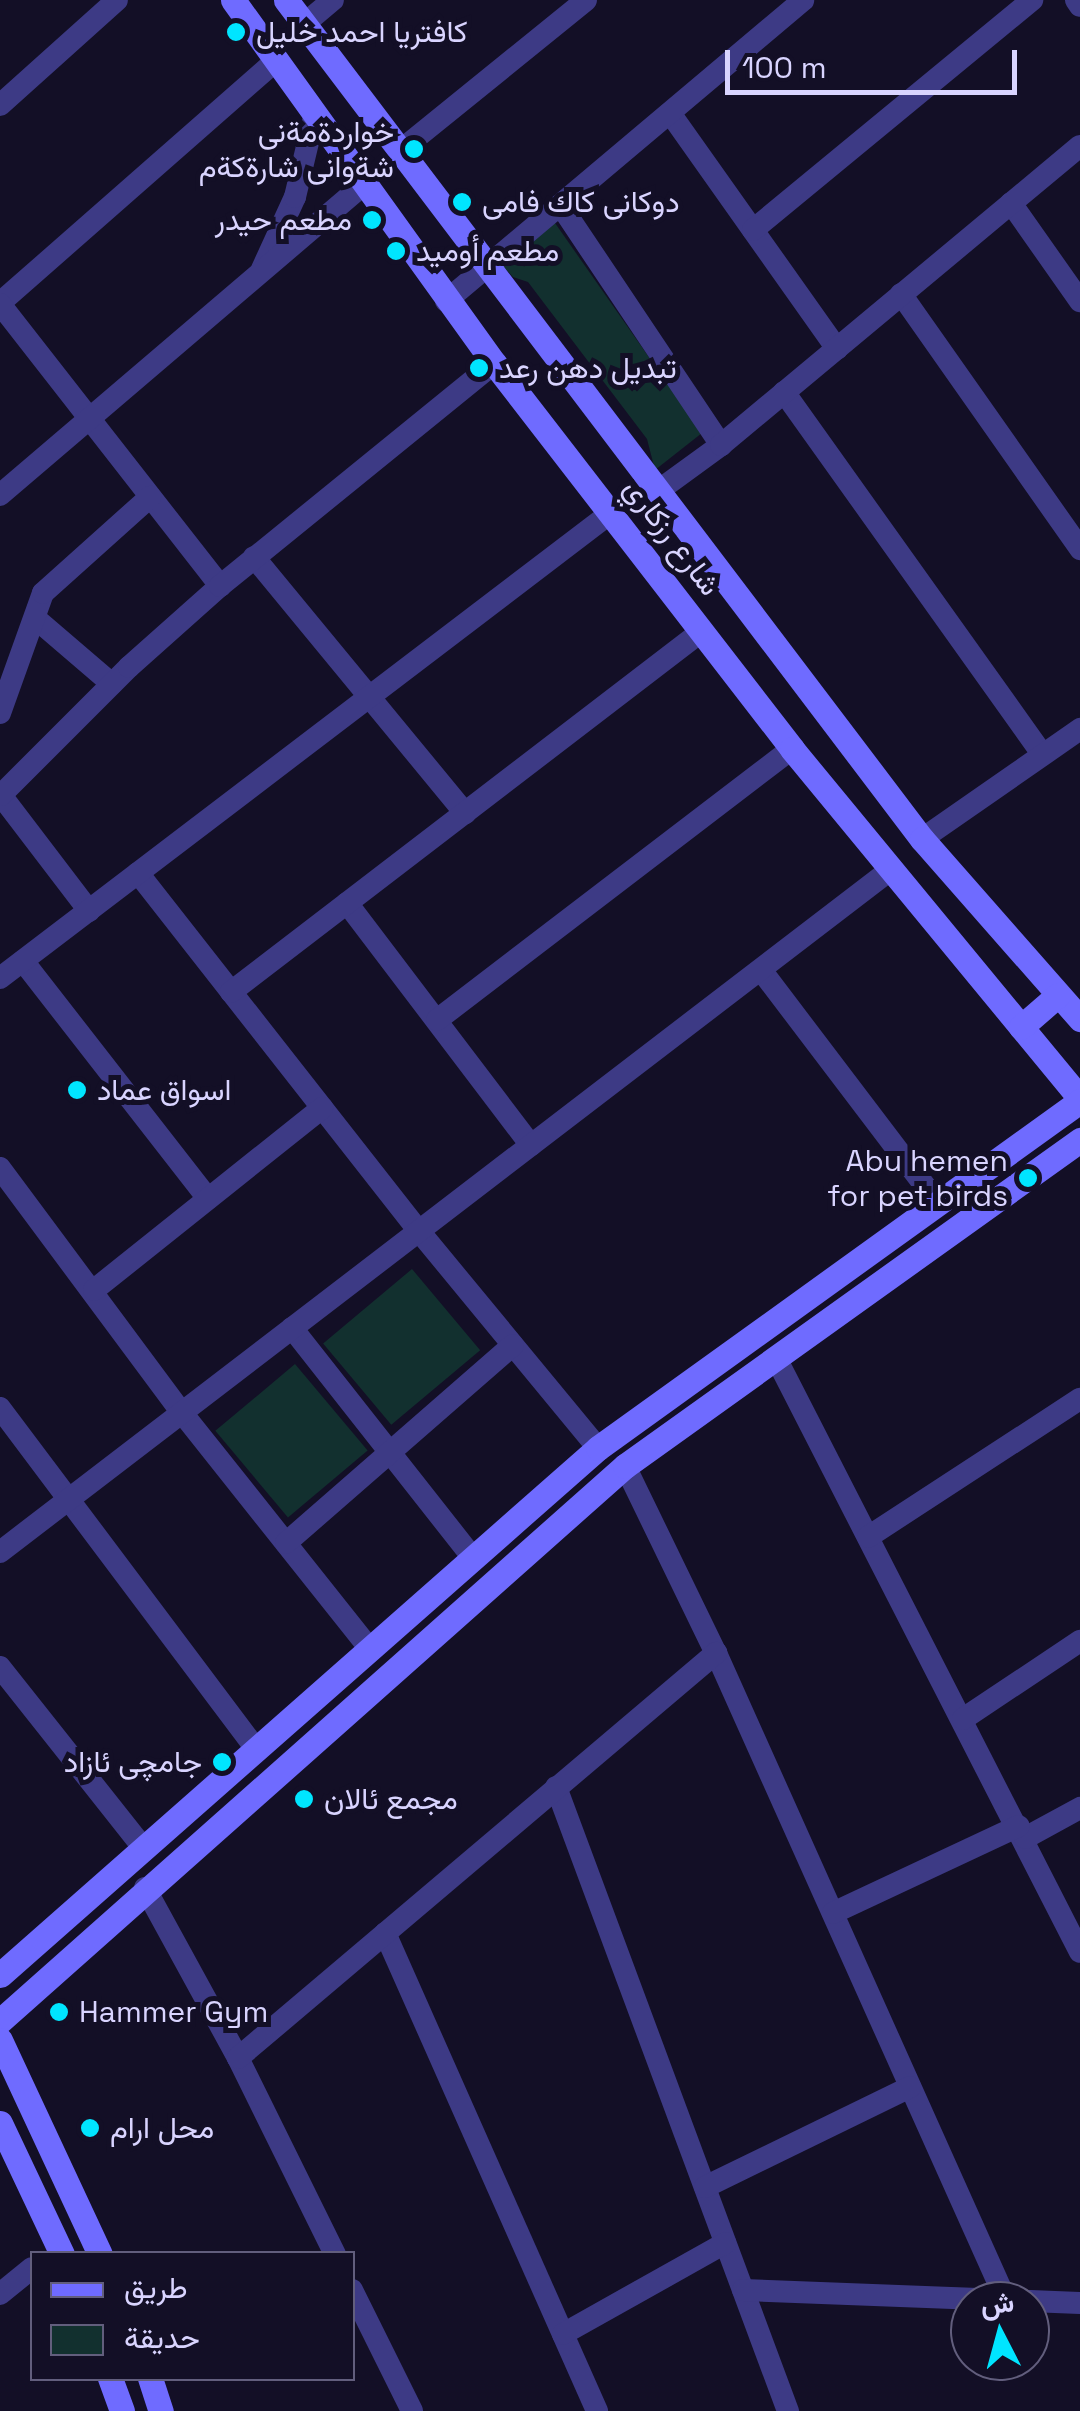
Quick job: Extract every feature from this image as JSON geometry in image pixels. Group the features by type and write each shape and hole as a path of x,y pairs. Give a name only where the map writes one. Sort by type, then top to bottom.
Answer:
{"street":[{"path":"0,105 118,0"},
{"name":"شارع رزكاري","path":"232,0 494,364 792,749 1080,1099"},
{"name":"شارع رزكاري","path":"286,0 922,839 1080,1020"},
{"path":"303,24 333,0"},
{"path":"401,150 586,0"},
{"path":"446,301 803,0"},
{"path":"753,230 1032,0"},
{"path":"220,586 0,303 276,60"},
{"path":"670,113 837,348"},
{"path":"259,277 295,197 314,116"},
{"path":"658,490 721,445 1080,146"},
{"path":"0,495 364,184"},
{"path":"1011,203 1080,300"},
{"path":"561,206 721,445"},
{"path":"902,294 1080,549"},
{"path":"89,911 1,794 112,684 220,586 494,364"},
{"path":"784,392 1042,754"},
{"path":"0,713 43,593 150,497"},
{"path":"0,978 612,512"},
{"path":"254,558 465,813"},
{"path":"35,618 112,684"},
{"path":"232,992 702,631"},
{"path":"922,839 1080,729"},
{"path":"437,1020 792,749"},
{"path":"0,1552 890,870"},
{"path":"138,873 419,1231 598,1448"},
{"path":"347,903 532,1145"},
{"path":"24,960 208,1199"},
{"path":"760,970 938,1203"},
{"path":"1021,1027 1058,995"},
{"path":"0,1976 598,1448 1080,1099"},
{"path":"94,1290 322,1108"},
{"path":"0,2021 145,1888 626,1466 1080,1140"},
{"path":"0,1168 183,1414 369,1648"},
{"path":"292,1328 472,1558"},
{"path":"286,1543 513,1345"},
{"path":"776,1358 1022,1832 1080,1952"},
{"path":"686,1383 703,1410"},
{"path":"868,1537 1080,1399"},
{"path":"0,1408 257,1750"},
{"path":"626,1466 716,1653 997,2281"},
{"path":"963,1718 1080,1641"},
{"path":"238,2058 716,1653"},
{"path":"0,1667 144,1849"},
{"path":"556,1787 788,2411"},
{"path":"832,1913 1080,1808"},
{"path":"145,1888 238,2058 334,2251"},
{"path":"1055,1900 1080,1901"},
{"path":"385,1934 597,2411"},
{"path":"0,2040 99,2251"},
{"path":"705,2187 910,2087"},
{"path":"0,2123 58,2251"},
{"path":"563,2334 726,2242"},
{"path":"0,2294 30,2270"},
{"path":"743,2290 950,2298"},
{"path":"355,2296 412,2411"},
{"path":"1050,2302 1080,2303"},
{"path":"111,2381 122,2411"},
{"path":"153,2381 162,2411"},
{"path":"154,2381 175,2411"}],"green space":[{"path":"555,223 702,433 655,470 647,439 528,282 513,277 503,266"},
{"path":"412,1269 480,1350 391,1425 323,1344"},
{"path":"295,1364 368,1451 288,1517 215,1431"}],"place":[{"name":"كافتريا احمد خليل","path":"236,32"},
{"name":"خواردةمةنى شةوانى شارةكةم","path":"414,149"},
{"name":"دوكانى كاك فامى","path":"462,202"},
{"name":"مطعم حيدر","path":"372,220"},
{"name":"مطعم أوميد","path":"396,251"},
{"name":"تبديل دهن رعد","path":"479,368"},
{"name":"اسواق عماد","path":"77,1090"},
{"name":"Abu hemen for pet birds","path":"1028,1178"},
{"name":"جامچی ئازاد","path":"222,1762"},
{"name":"مجمع ئالان","path":"304,1799"},
{"name":"Hammer Gym","path":"59,2012"},
{"name":"محل ارام","path":"90,2128"}]}
